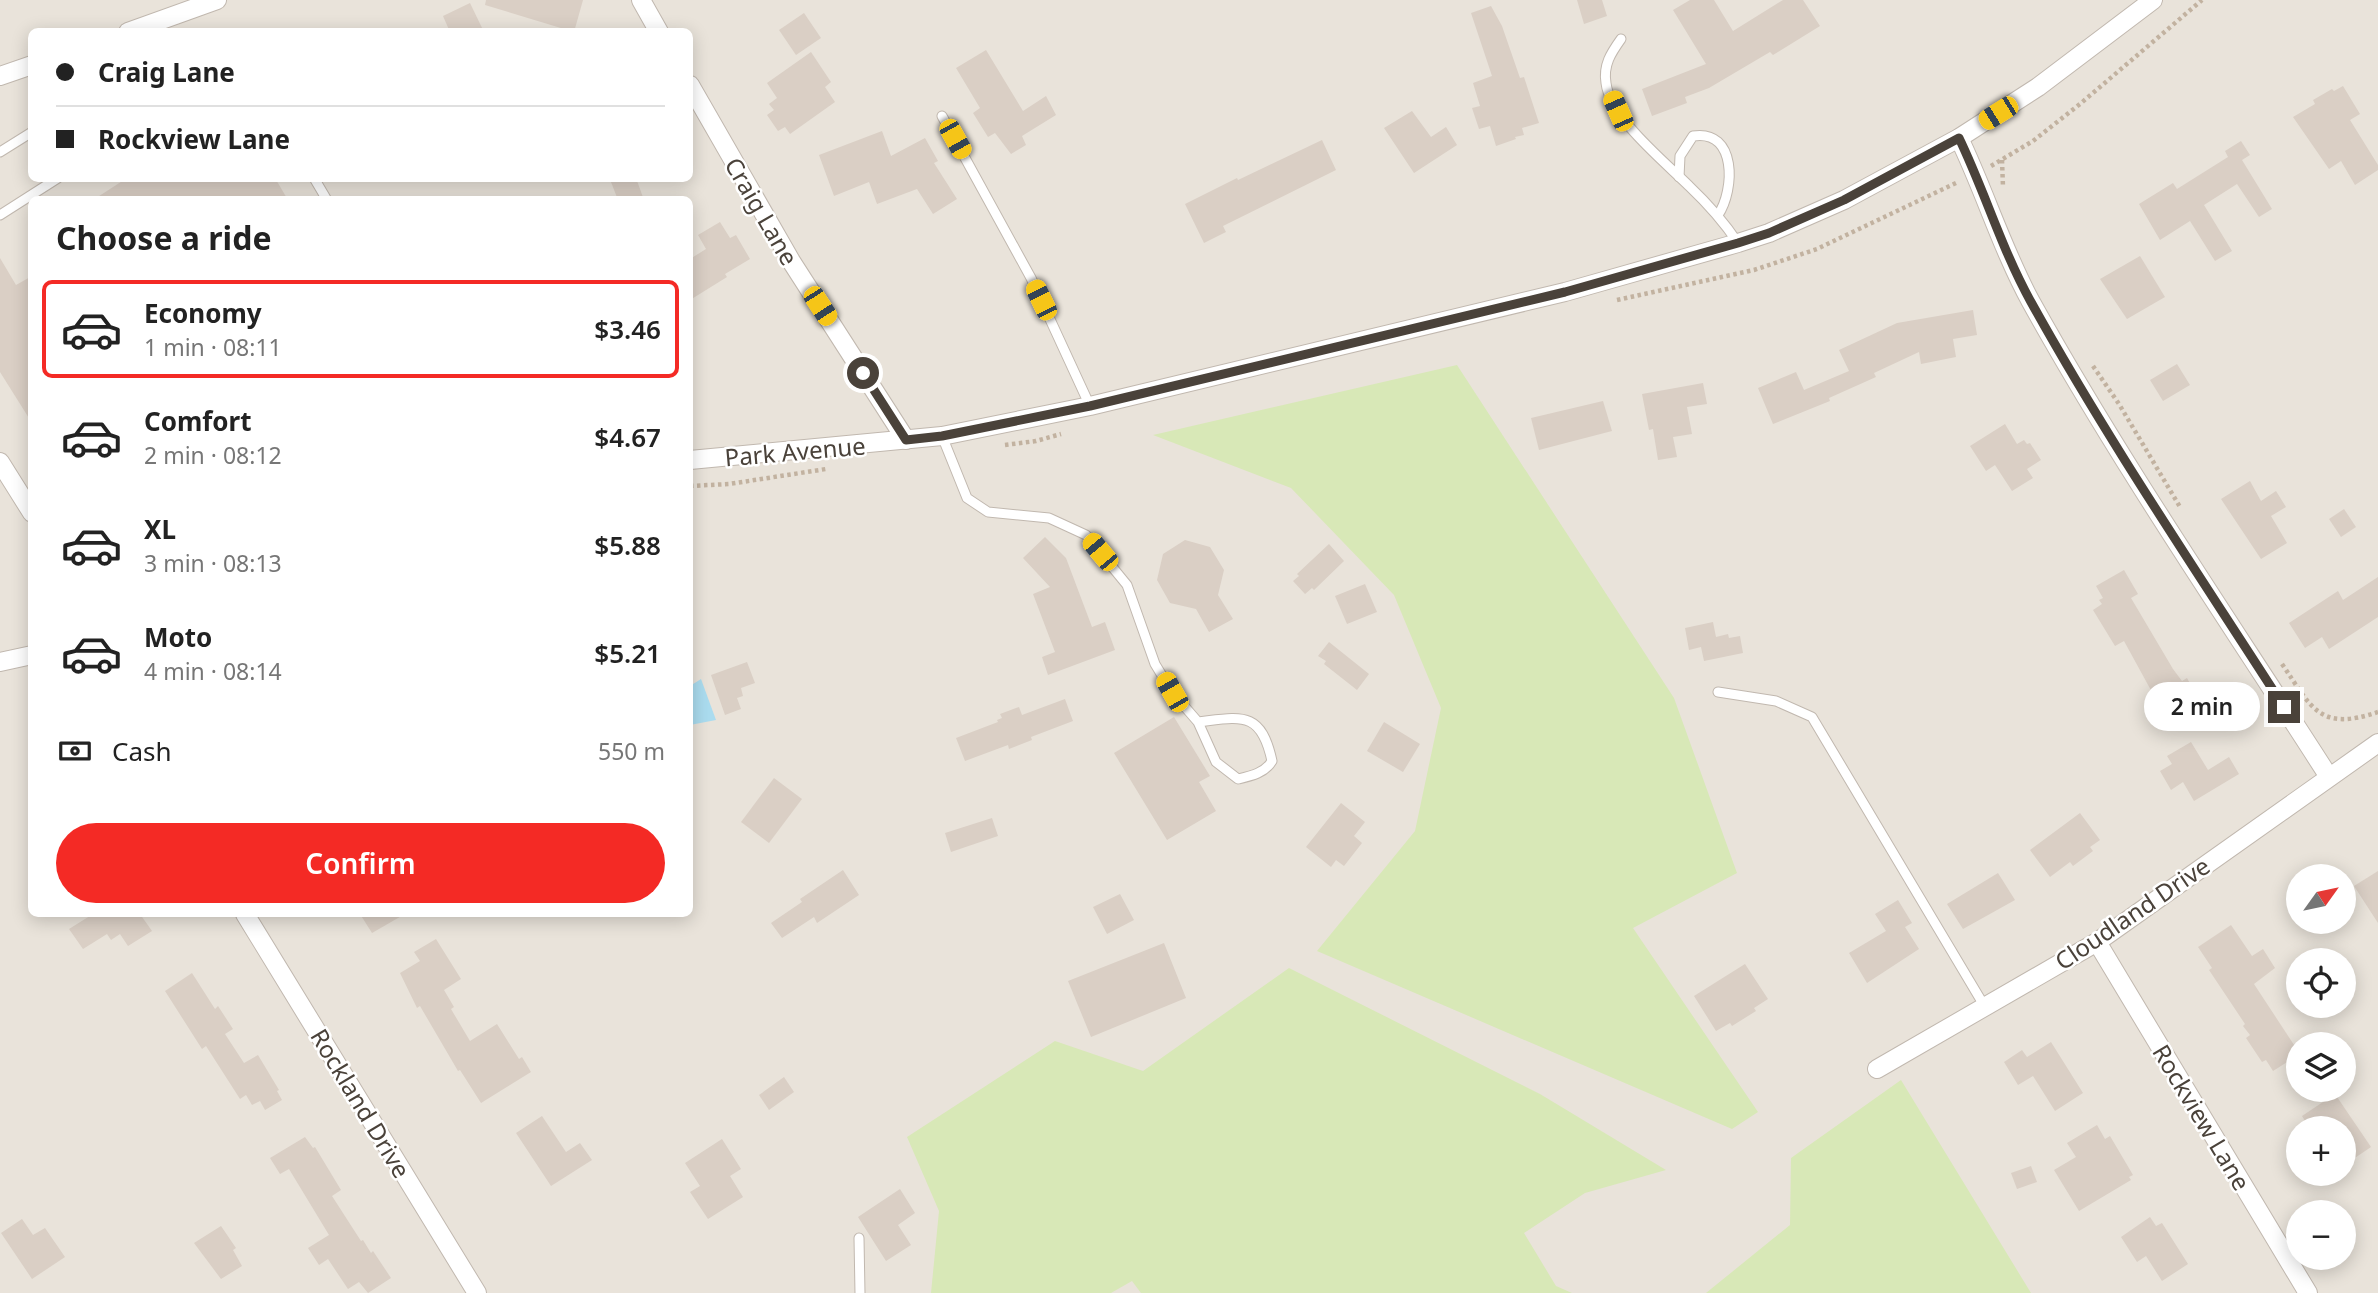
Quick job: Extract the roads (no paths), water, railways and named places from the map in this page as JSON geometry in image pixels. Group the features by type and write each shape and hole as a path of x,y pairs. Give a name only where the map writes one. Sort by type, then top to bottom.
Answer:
{"street":[{"path":"139,28 217,0"},
{"path":"640,0 657,28"},
{"name":"Park Avenue","path":"693,460 942,436 1090,406 1565,292 1738,243 1769,233 1844,200 1959,138 2038,87 2153,0"},
{"path":"0,76 28,68"},
{"name":"Craig Lane","path":"693,90 791,261 906,440"},
{"path":"1959,138 1976,173 1994,226 2031,301 2119,449 2329,777"},
{"path":"0,462 28,507"},
{"path":"0,662 28,656"},
{"name":"Cloudland Drive","path":"1877,1069 2096,942 2378,743"},
{"name":"Rockland Drive","path":"247,917 477,1293"},
{"name":"Rockview Lane","path":"2096,942 2308,1293"}],"lane":[{"path":"1621,39 1607,58 1605,84 1618,111 1647,147 1718,215 1738,243"},
{"path":"942,116 1031,278 1090,406"},
{"path":"0,152 28,134"},
{"path":"1679,177 1680,156 1693,136 1706,134 1716,139 1726,153 1729,167 1729,188 1725,205 1718,215"},
{"path":"30,196 52,182"},
{"path":"0,215 28,197"},
{"path":"942,436 967,498 988,512 1049,517 1086,535 1127,585 1155,664 1172,692 1198,722 1216,762 1238,779 1269,767 1272,761 1268,743 1252,722 1237,717 1198,722"},
{"path":"1718,692 1776,701 1812,717 1985,1007"},
{"path":"859,1238 860,1293"}],"water":[{"path":"701,679 716,720 693,724 693,684"}]}
